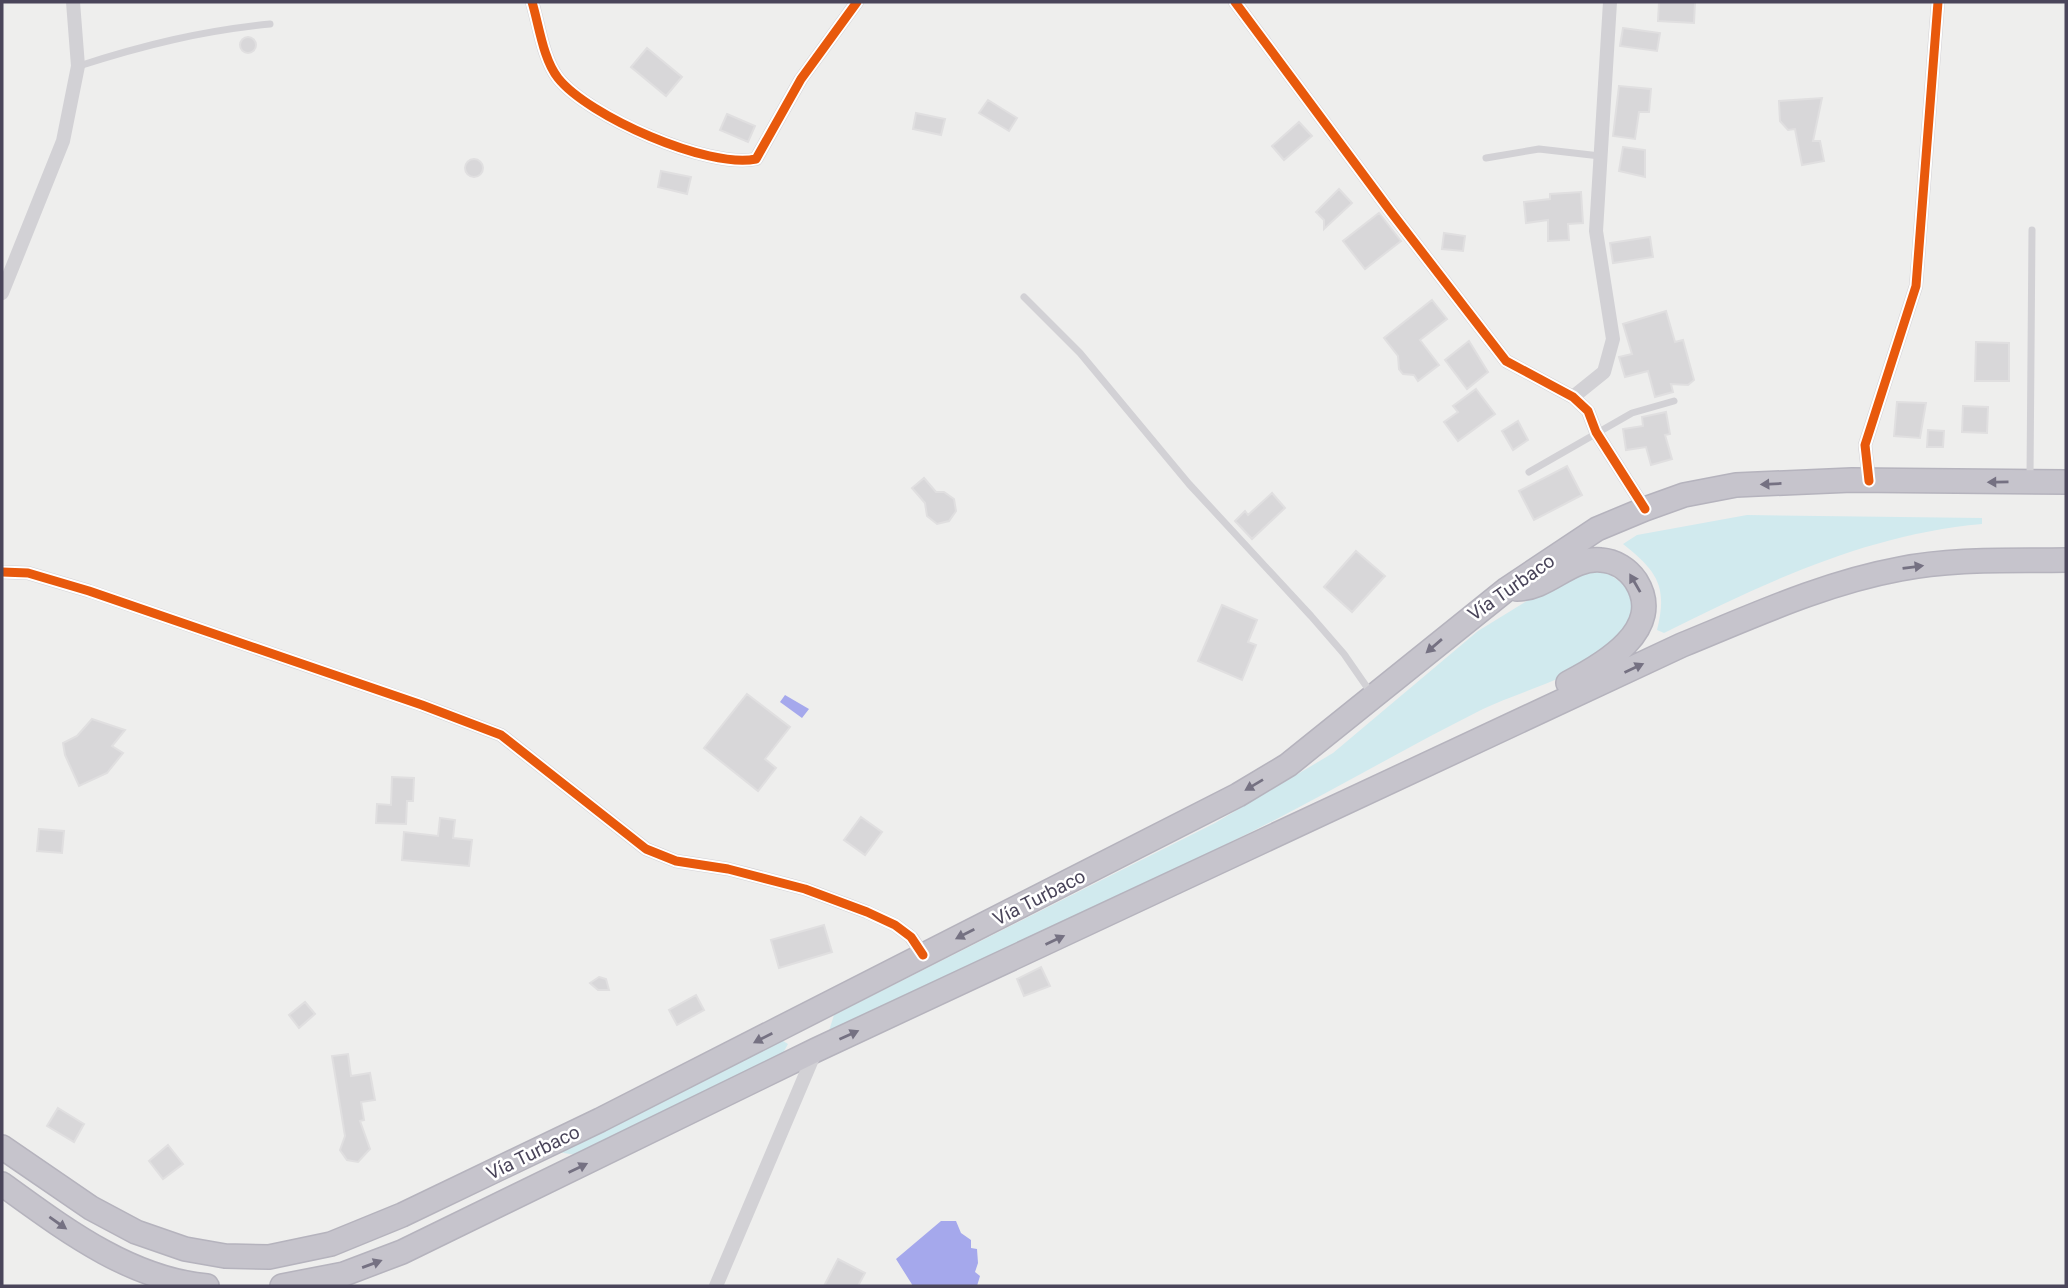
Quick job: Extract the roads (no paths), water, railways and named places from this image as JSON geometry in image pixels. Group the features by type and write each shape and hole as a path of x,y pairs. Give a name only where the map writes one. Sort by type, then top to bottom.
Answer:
{"highway":[{"name":"Vía Turbaco","path":"2,1146 91,1208 162,1242 225,1256 269,1257 306,1251 360,1234 587,1126 1238,795 1288,765 1374,697 1462,621 1597,529 1684,495 1736,485 1869,481 2066,482"},
{"path":"1395,779 1421,754 1588,673 1634,636 1642,620 1643,599 1639,586 1624,568 1612,562 1589,559 1532,589 1507,589"},
{"name":"Vía Turbaco","path":"282,1286 344,1274 402,1252 816,1050 1682,645 1799,597 1900,569 1956,562 2066,560"},
{"path":"2,1184 79,1237 122,1261 165,1278 207,1286"}],"street":[{"path":"2,293 63,141 78,66 73,2"},
{"path":"532,2 551,65 573,94 639,133 722,159 745,162 756,159 801,79 857,2"},
{"path":"1235,2 1382,201 1506,360 1573,397 1588,411 1596,432 1645,509"},
{"path":"1573,397 1604,372 1613,339 1596,232 1610,2"},
{"path":"1869,481 1865,445 1916,286 1938,2"},
{"path":"2,572 27,573 89,591 422,705 501,735 646,849 676,861 728,869 806,889 867,912 895,925 911,937 923,955"},
{"path":"716,1286 816,1050"}],"lane":[{"path":"78,66 153,41 219,29 270,24"},
{"path":"1486,158 1539,149 1600,156"},
{"path":"2030,481 2032,230"},
{"path":"1024,297 1080,353 1189,484 1328,635 1374,697"},
{"path":"1529,471 1632,412 1674,401"}],"water":[{"path":"785,695 809,709 802,718 780,702"},
{"path":"941,1221 956,1221 961,1233 971,1240 971,1248 977,1249 978,1263 975,1272 980,1276 977,1286 913,1286 896,1259"}]}
